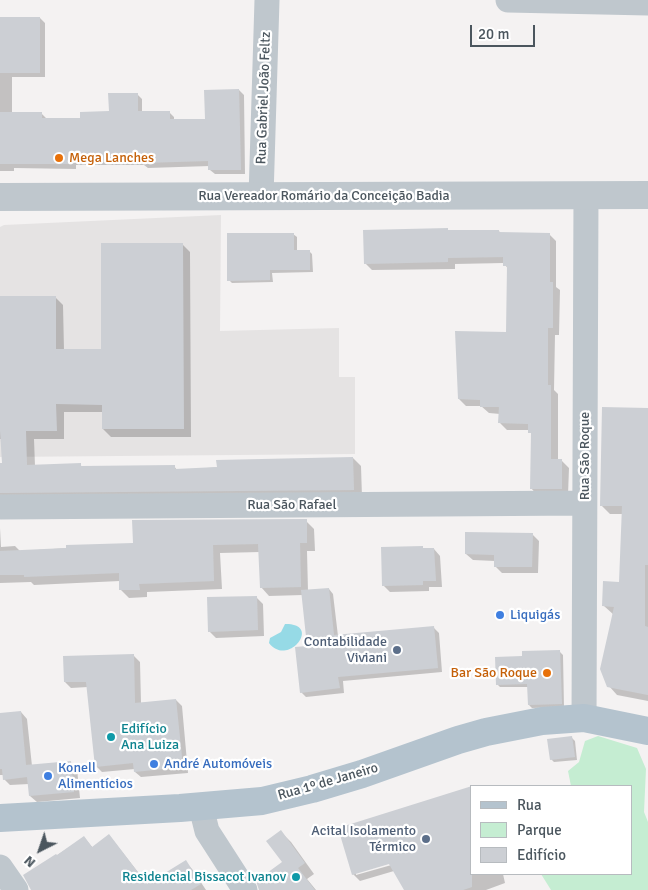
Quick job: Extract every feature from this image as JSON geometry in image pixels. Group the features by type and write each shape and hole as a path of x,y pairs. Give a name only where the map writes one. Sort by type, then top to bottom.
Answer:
{"main road":[{"name":"Rua 1º de Janeiro","path":"0,818 262,801 362,774 486,732 542,721 584,718 648,732"}],"street":[{"name":"Rua Gabriel João Feltz","path":"261,197 267,0"},
{"path":"508,0 648,3"},
{"name":"Rua São Roque","path":"584,718 586,195"},
{"name":"Rua Vereador Romário da Conceição Badia","path":"0,197 648,195"},
{"name":"Rua São Rafael","path":"0,507 584,503"},
{"path":"201,806 207,831 246,890"},
{"path":"0,867 16,890"}],"shaded area":[{"path":"221,215 220,331 339,328 339,377 355,377 355,454 0,457 0,227 4,225"}],"green space":[{"path":"598,736 637,748 646,769 644,812 648,822 648,890 551,890 542,875 633,875 633,785 571,785 568,771 579,762 585,741"}],"water":[{"path":"285,624 296,626 301,630 302,636 292,648 285,650 277,649 269,643 270,638 281,632"}],"building":[{"path":"0,17 40,17 40,73 0,73"},
{"path":"239,89 241,170 208,170 208,161 142,163 142,160 110,160 71,161 72,164 0,164 0,112 42,112 42,118 80,118 80,112 109,111 108,93 138,93 138,111 170,111 170,119 205,119 204,90"},
{"path":"448,228 448,230 550,233 550,282 553,282 553,328 548,328 548,385 551,385 551,459 562,459 562,489 530,489 531,433 528,433 528,424 498,423 499,407 480,407 480,400 458,399 455,331 506,332 507,266 503,266 503,257 448,258 448,262 364,264 363,230"},
{"path":"227,233 294,233 294,250 310,250 310,270 270,270 270,280 227,281"},
{"path":"101,243 183,243 184,429 102,429 102,405 56,404 57,431 26,431 27,465 81,463 81,466 175,465 175,469 217,467 216,460 353,457 354,490 0,493 0,463 2,463 0,431 0,296 56,296 56,349 101,349"},
{"path":"602,407 648,408 648,565 645,565 645,626 648,627 648,695 607,687 600,669 614,607 602,606 603,581 619,582 622,506 600,506"},
{"path":"307,519 307,543 300,543 301,587 260,588 258,544 213,545 214,581 139,584 140,590 119,590 119,573 24,577 24,575 0,575 0,551 66,548 66,545 133,543 132,520"},
{"path":"465,532 533,533 532,567 494,567 494,555 465,554"},
{"path":"423,546 423,548 434,548 436,581 423,581 423,585 382,586 381,547"},
{"path":"329,588 334,635 434,626 438,668 338,677 340,688 300,693 295,647 307,646 301,590"},
{"path":"257,596 258,630 208,632 207,597"},
{"path":"560,650 562,704 528,705 527,684 496,685 495,657 522,656 522,651"},
{"path":"134,654 135,703 176,699 183,767 134,772 133,763 95,767 86,682 64,682 63,656"},
{"path":"21,711 26,765 71,761 74,792 29,796 27,777 3,780 2,769 0,769 0,713"},
{"path":"572,736 575,757 550,760 547,739"},
{"name":"Acital Isolamento Térmico","path":"470,787 470,875 472,875 472,887 463,890 404,890 389,864 352,875 338,828"},
{"path":"281,830 305,863 298,868 315,890 259,890 256,881 282,862 266,841"},
{"path":"109,834 147,884 186,860 201,884 191,890 31,890 23,875 84,836 92,847"}],"place":[{"name":"Mega Lanches","path":"59,158"},
{"name":"Liquigás","path":"500,615"},
{"name":"Contabilidade Viviani","path":"397,650"},
{"name":"Bar São Roque","path":"547,673"},
{"name":"Edifício Ana Luiza","path":"111,737"},
{"name":"André Automóveis","path":"154,764"},
{"name":"Konell Alimentícios","path":"48,776"},
{"name":"Acital Isolamento Térmico","path":"426,839"},
{"name":"Residencial Bissacot Ivanov","path":"296,877"}]}
